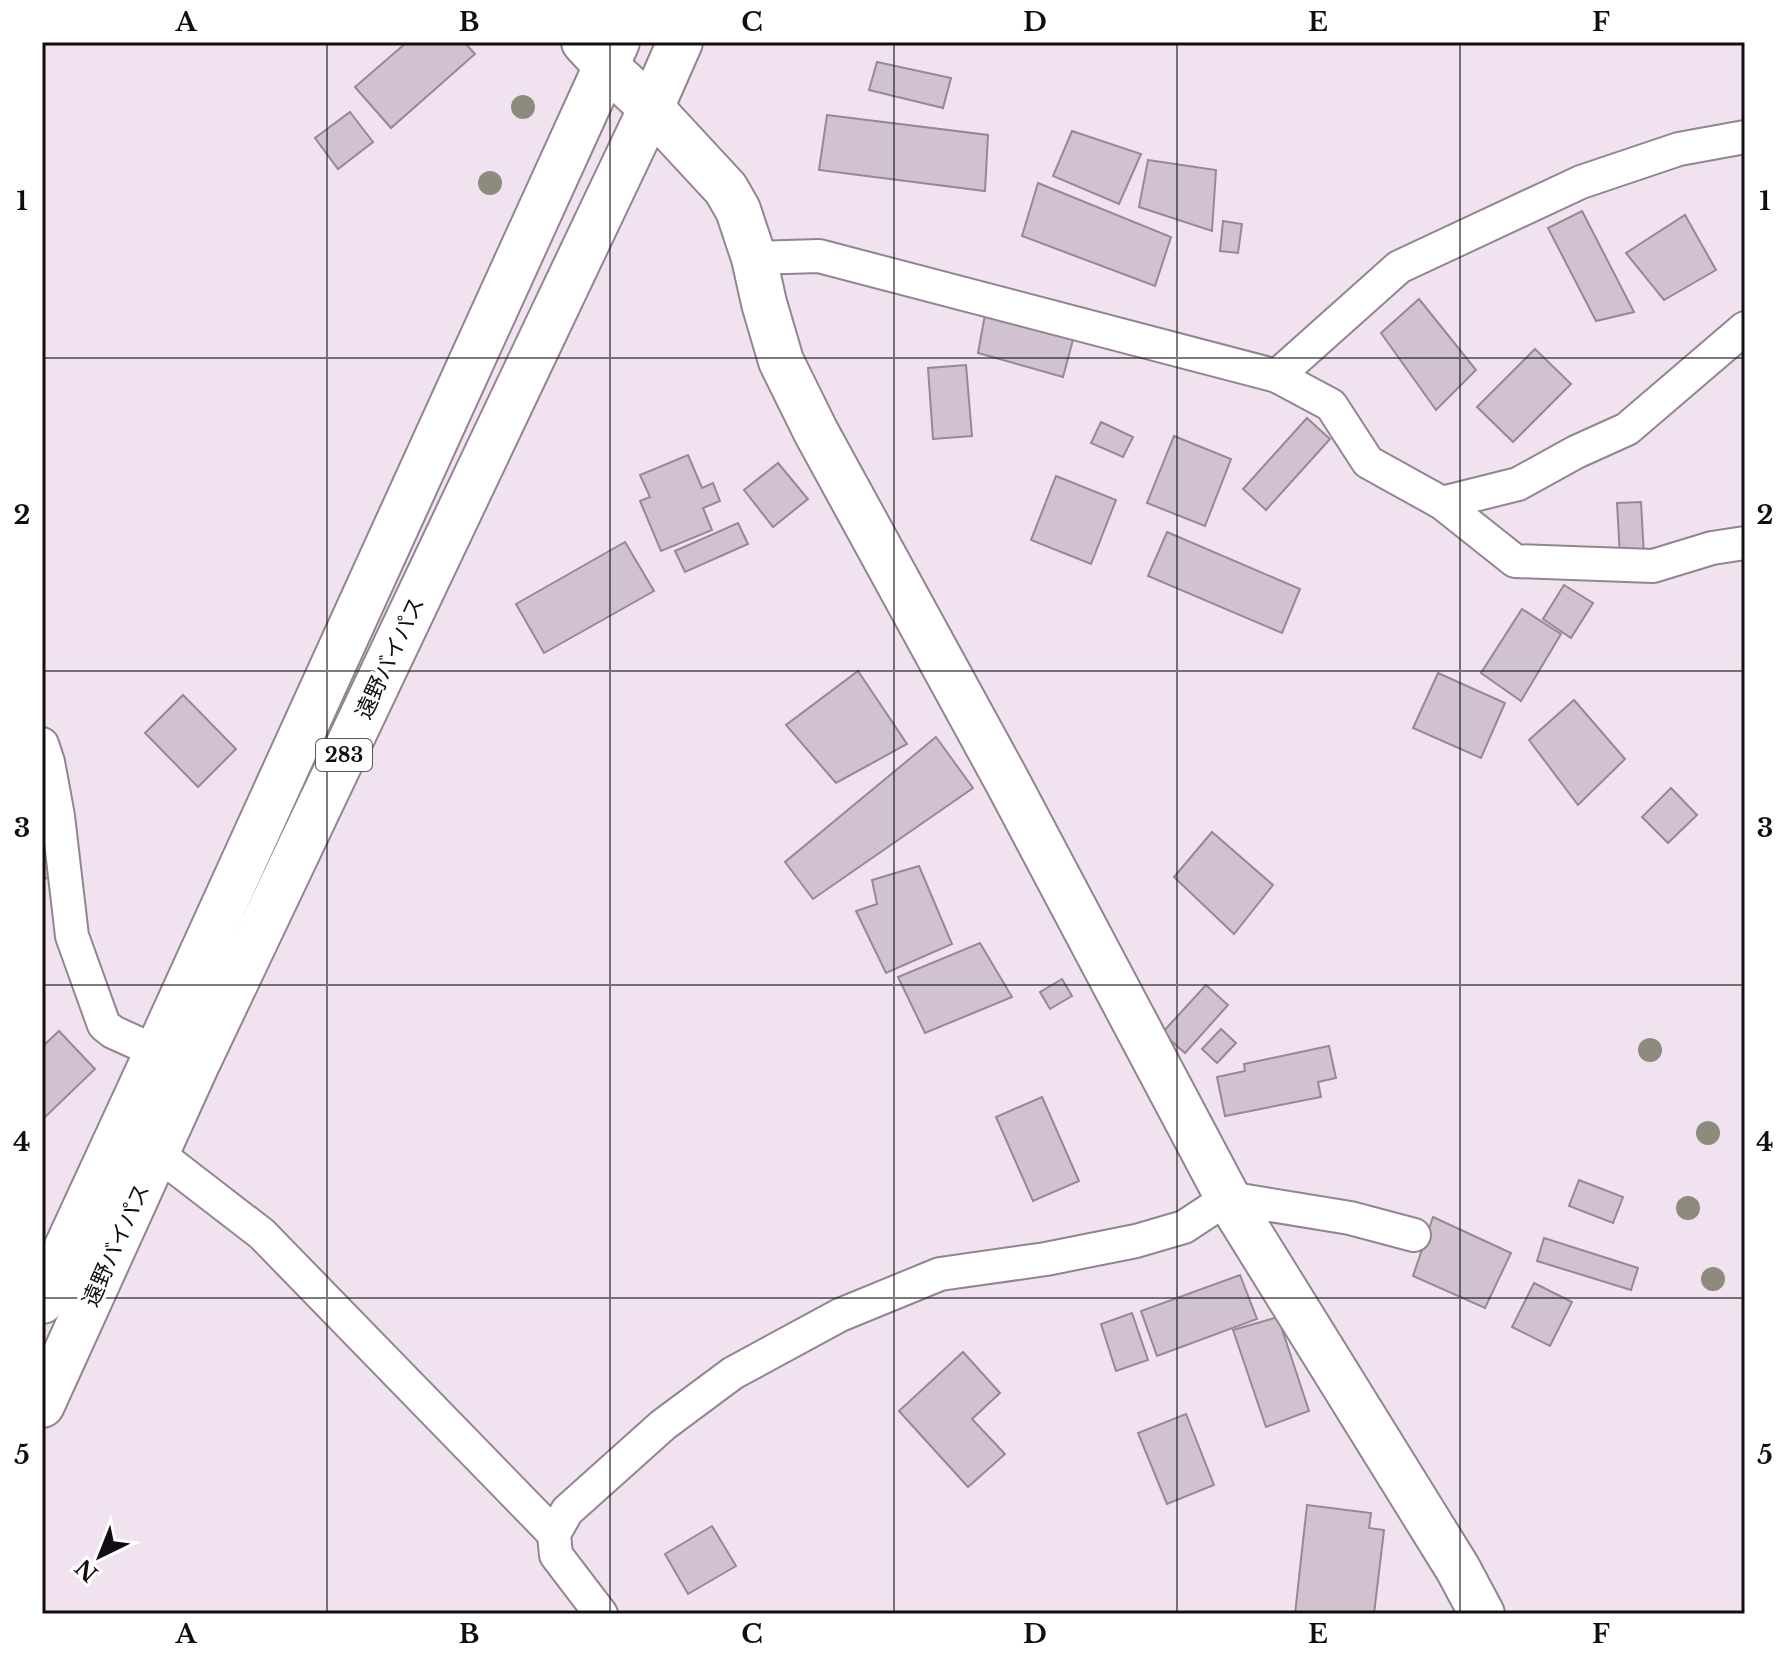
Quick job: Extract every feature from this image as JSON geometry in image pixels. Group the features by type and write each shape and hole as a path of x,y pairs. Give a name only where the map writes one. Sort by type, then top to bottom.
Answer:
{"main road":[{"name":"遠野バイパス","path":"42,1405 203,1052 680,42"},
{"name":"遠野バイパス","path":"42,1301 157,1052 602,50"},
{"path":"602,50 726,189 738,210 781,361 816,432 1007,781 1228,1198 1458,1569 1482,1614"}],"street":[{"path":"1277,376 1399,267 1581,182 1679,149 1745,137"},
{"path":"754,258 819,256 1277,376 1331,405 1368,462 1442,503 1515,561 1653,566 1712,548 1745,543"},
{"path":"1442,503 1518,484 1576,452 1627,429 1745,328"},
{"path":"42,744 58,816 72,936 104,1025 157,1052"},
{"path":"157,1153 262,1234 554,1534"},
{"path":"601,1614 556,1555 554,1534 567,1511 663,1425 733,1373 840,1315 940,1274 1046,1259 1136,1241 1184,1227 1228,1198 1350,1218 1414,1235"}],"building":[{"path":"407,42 464,42 475,54 391,128 355,87"},
{"path":"877,62 951,78 943,108 869,90"},
{"path":"350,112 373,142 338,169 315,138"},
{"path":"827,115 988,135 985,191 819,170"},
{"path":"1072,131 1141,154 1119,204 1053,176"},
{"path":"1148,160 1216,170 1212,231 1139,207"},
{"path":"1038,183 1171,237 1155,286 1022,236"},
{"path":"1582,211 1634,312 1596,321 1548,228"},
{"path":"1685,215 1716,270 1664,300 1626,253"},
{"path":"1223,221 1242,224 1238,253 1220,251"},
{"path":"1419,299 1476,370 1436,410 1381,333"},
{"path":"986,309 1074,336 1063,377 978,353"},
{"path":"1535,349 1571,384 1513,442 1477,407"},
{"path":"966,365 972,436 933,439 928,368"},
{"path":"1307,418 1330,439 1266,510 1243,489"},
{"path":"1101,422 1133,437 1123,457 1091,443"},
{"path":"1174,436 1231,459 1205,526 1147,503"},
{"path":"688,455 702,488 713,483 720,501 703,508 712,530 661,551 640,501 650,497 640,475"},
{"path":"778,463 808,499 773,527 744,490"},
{"path":"1056,476 1116,500 1091,564 1031,540"},
{"path":"1641,502 1644,556 1620,557 1617,503"},
{"path":"738,523 748,544 685,572 675,551"},
{"path":"1167,532 1300,589 1282,633 1148,576"},
{"path":"625,542 654,591 544,653 516,604"},
{"path":"1564,585 1593,603 1571,638 1543,619"},
{"path":"1522,609 1561,634 1521,701 1481,673"},
{"path":"858,671 907,744 836,783 786,725"},
{"path":"1438,673 1505,703 1481,758 1413,728"},
{"path":"183,695 236,749 198,787 145,733"},
{"path":"1574,700 1625,759 1578,805 1529,740"},
{"path":"936,737 973,788 813,899 785,862"},
{"path":"1671,788 1697,815 1668,843 1642,817"},
{"path":"1212,832 1273,885 1234,934 1174,877"},
{"path":"44,841 61,868 45,879 42,874"},
{"path":"919,866 952,944 886,973 856,911 877,904 872,880"},
{"path":"980,943 1012,997 925,1033 898,977"},
{"path":"1062,979 1072,996 1050,1009 1040,992"},
{"path":"1206,985 1228,1005 1185,1053 1162,1033"},
{"path":"1221,1029 1236,1043 1217,1063 1202,1049"},
{"path":"59,1031 95,1069 42,1120 42,1047"},
{"path":"1329,1046 1336,1078 1318,1082 1321,1097 1225,1116 1217,1077 1245,1071 1244,1064"},
{"path":"1042,1097 1079,1181 1033,1201 996,1117"},
{"path":"1579,1180 1623,1197 1613,1223 1569,1206"},
{"path":"1433,1217 1511,1253 1485,1308 1413,1276"},
{"path":"1544,1238 1638,1268 1631,1290 1537,1261"},
{"path":"1240,1275 1257,1319 1157,1356 1141,1311"},
{"path":"1534,1283 1572,1302 1550,1346 1512,1327"},
{"path":"1132,1313 1148,1360 1116,1371 1101,1324"},
{"path":"1278,1317 1309,1411 1266,1427 1233,1330"},
{"path":"963,1352 1000,1393 972,1419 1005,1454 968,1487 899,1411"},
{"path":"1186,1414 1214,1485 1167,1504 1138,1433"},
{"path":"1307,1505 1371,1513 1369,1528 1384,1530 1374,1614 1295,1614"},
{"path":"712,1526 736,1566 688,1594 665,1554"}]}
